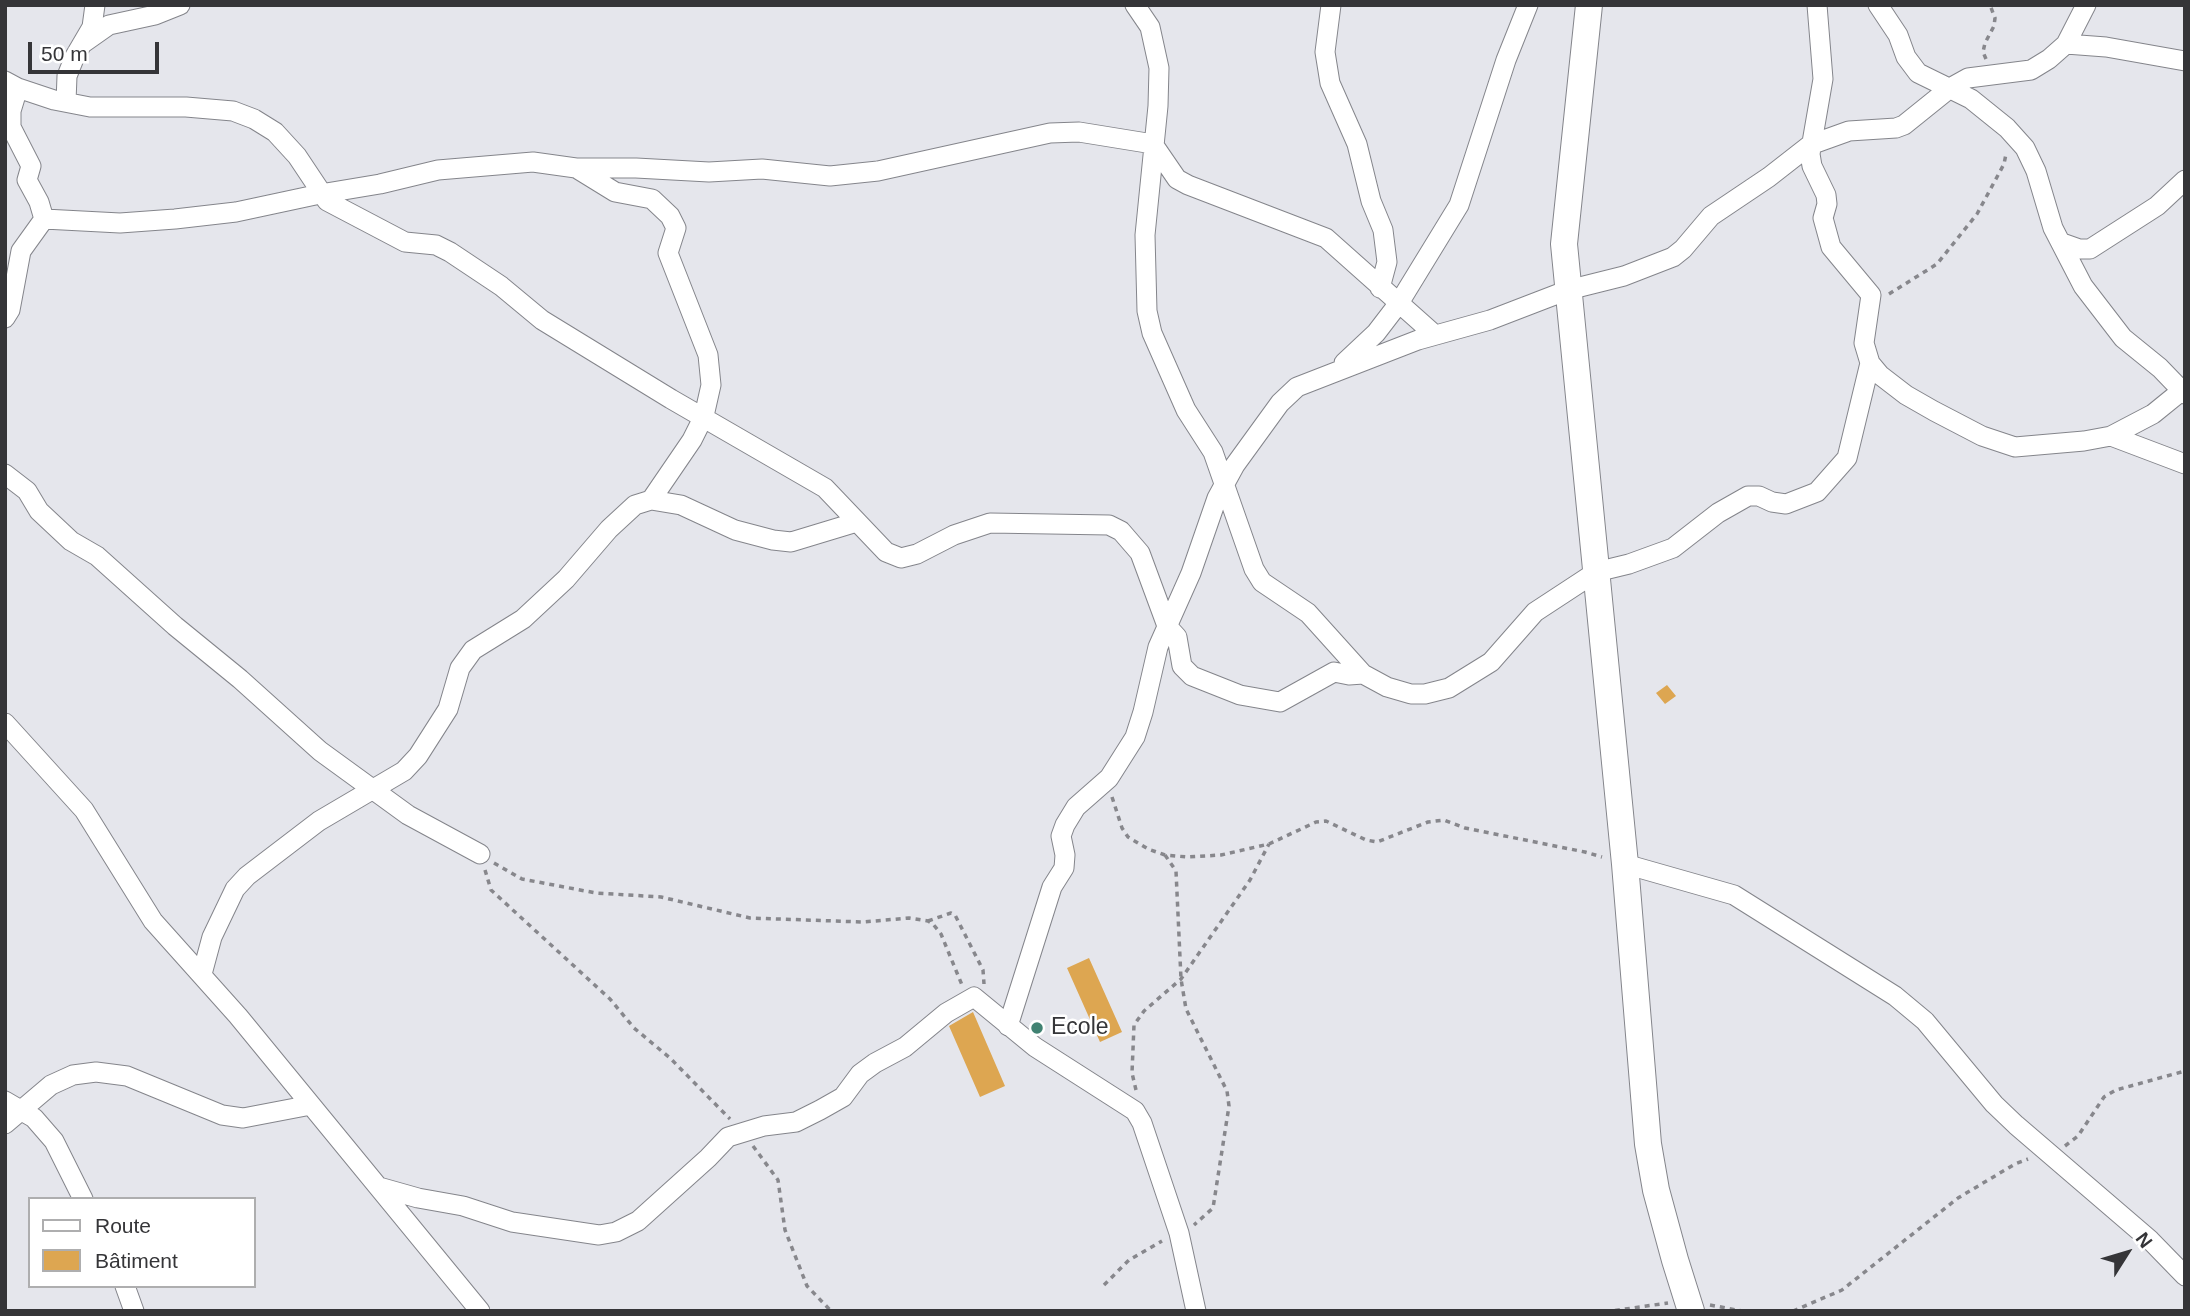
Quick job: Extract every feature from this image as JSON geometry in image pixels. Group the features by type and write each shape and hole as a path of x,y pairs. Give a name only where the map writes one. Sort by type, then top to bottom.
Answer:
{"street":[{"path":"66,102 67,76 92,27 95,5"},
{"path":"82,44 109,25 155,15 180,5"},
{"path":"1135,5 1150,27 1159,68 1145,235 1147,311 1152,334 1186,410 1213,452 1254,569 1262,582 1308,613 1363,674 1387,687 1411,694 1425,694 1449,688 1491,662 1535,611 1596,572 1629,564 1673,548 1718,513 1748,496 1759,496 1786,504 1817,492 1847,458 1853,444 1870,363"},
{"path":"1331,5 1325,52 1330,83 1357,144 1371,201 1383,230 1387,262 1380,288"},
{"path":"1335,370 1376,333 1399,303 1458,205 1506,60 1528,5"},
{"path":"1589,5 1564,230 1568,290 1625,864 1648,1143 1656,1190 1690,1306"},
{"path":"1817,5 1823,79 1810,145 1812,166 1826,195 1827,204 1823,218 1828,239 1836,255 1871,295 1864,343 1870,363 1888,382 1934,411 1982,436 2015,447 2084,442 2111,436 2153,414 2184,391 2123,338 2083,286 2053,228 2036,171 2025,148 2007,128 1970,99 1928,80 1911,66 1898,34 1878,5"},
{"path":"1008,1026 1052,887 1064,868 1065,855 1061,836 1065,825 1076,807 1109,778 1135,737 1158,648 1191,573 1217,498 1280,403 1297,387 1335,370 1435,335 1490,320 1568,290 1624,276 1673,257 1723,206 1769,177 1810,145 1849,131 1896,128 1968,78 2031,69 2049,59 2066,44 2086,5"},
{"path":"2066,44 2106,47 2185,61"},
{"path":"44,219 39,202 27,180 31,166 11,127 12,85 90,107 186,107 233,111 254,119 275,132 297,156 327,201 405,242 436,245 450,252 501,286 542,320 825,488 886,552 901,558 917,554 954,535 990,523 1109,525 1121,531 1140,553 1167,626 1177,637 1182,666 1192,676 1240,695 1280,702 1335,672 1363,674"},
{"path":"44,219 120,223 236,212 438,170 533,162 576,168 709,172 762,169 830,176 878,171 1050,133 1079,132 1153,144 1177,179 1254,212 1326,238 1435,335"},
{"path":"576,168 615,192 652,199 670,216 676,228 668,253 708,355 711,385 704,416 692,440 651,500"},
{"path":"2062,243 2079,249 2090,249 2157,206 2185,180"},
{"path":"5,318 10,310 21,251 44,219"},
{"path":"2111,436 2185,464"},
{"path":"5,474 27,491 39,511 71,541 97,556 320,751 408,815 480,854"},
{"path":"202,974 212,937 235,889 247,876 319,821 404,771 418,756 448,709 460,668 473,650 523,619 566,579 609,528 635,505 651,500 681,505 734,530 791,542 857,522"},
{"path":"7,722 84,810 153,921 202,974 480,1311"},
{"path":"1625,864 1734,895 1895,996 1926,1021 1994,1104 2150,1240 2185,1276"},
{"path":"379,1187 418,1198 463,1206 512,1222 599,1236 616,1231 638,1221 728,1137 764,1126 796,1122 844,1097 860,1074 905,1047 946,1013 973,999 1065,1067 1135,1111 1142,1124 1179,1233 1196,1311"},
{"path":"5,1124 13,1105 73,1075 96,1072 127,1076 222,1115 243,1118 311,1105"},
{"path":"13,1105 34,1118 54,1141 82,1197"},
{"path":"126,1288 134,1311"}],"path":[{"path":"1870,311 1895,289 1937,264 1977,214 2004,164 2008,148 2007,128"},
{"path":"1109,778 1112,799 1128,837 1165,855 1221,855 1269,844 1316,822 1326,821 1366,840 1377,842 1428,822 1444,820 1465,828 1585,852 1625,864"},
{"path":"1142,1124 1132,1073 1134,1025 1144,1012 1181,979 1250,880 1269,844"},
{"path":"480,854 522,879 596,892 661,897 750,918 863,922 909,918 928,921 941,934 973,999 985,982 983,970 959,919 951,912 928,921"},
{"path":"480,854 491,890 610,999 634,1028 670,1058 744,1132 778,1180 785,1230 807,1286 831,1311"},
{"path":"1104,1284 1129,1260 1200,1221 1213,1208 1229,1106 1227,1091 1186,1009 1181,979 1175,871 1165,855"},
{"path":"1793,1311 1842,1290 1958,1198 2015,1164 2063,1147 2078,1136 2104,1097 2116,1090 2185,1071"},
{"path":"1585,1311 1690,1306 1742,1311"}],"building":[{"path":"1667,685 1676,696 1665,704 1656,693"},
{"path":"1089,958 1122,1032 1100,1042 1067,968"},
{"path":"973,1012 1005,1086 980,1097 949,1026"}],"place":[{"name":"Ecole","path":"1037,1028"}]}
